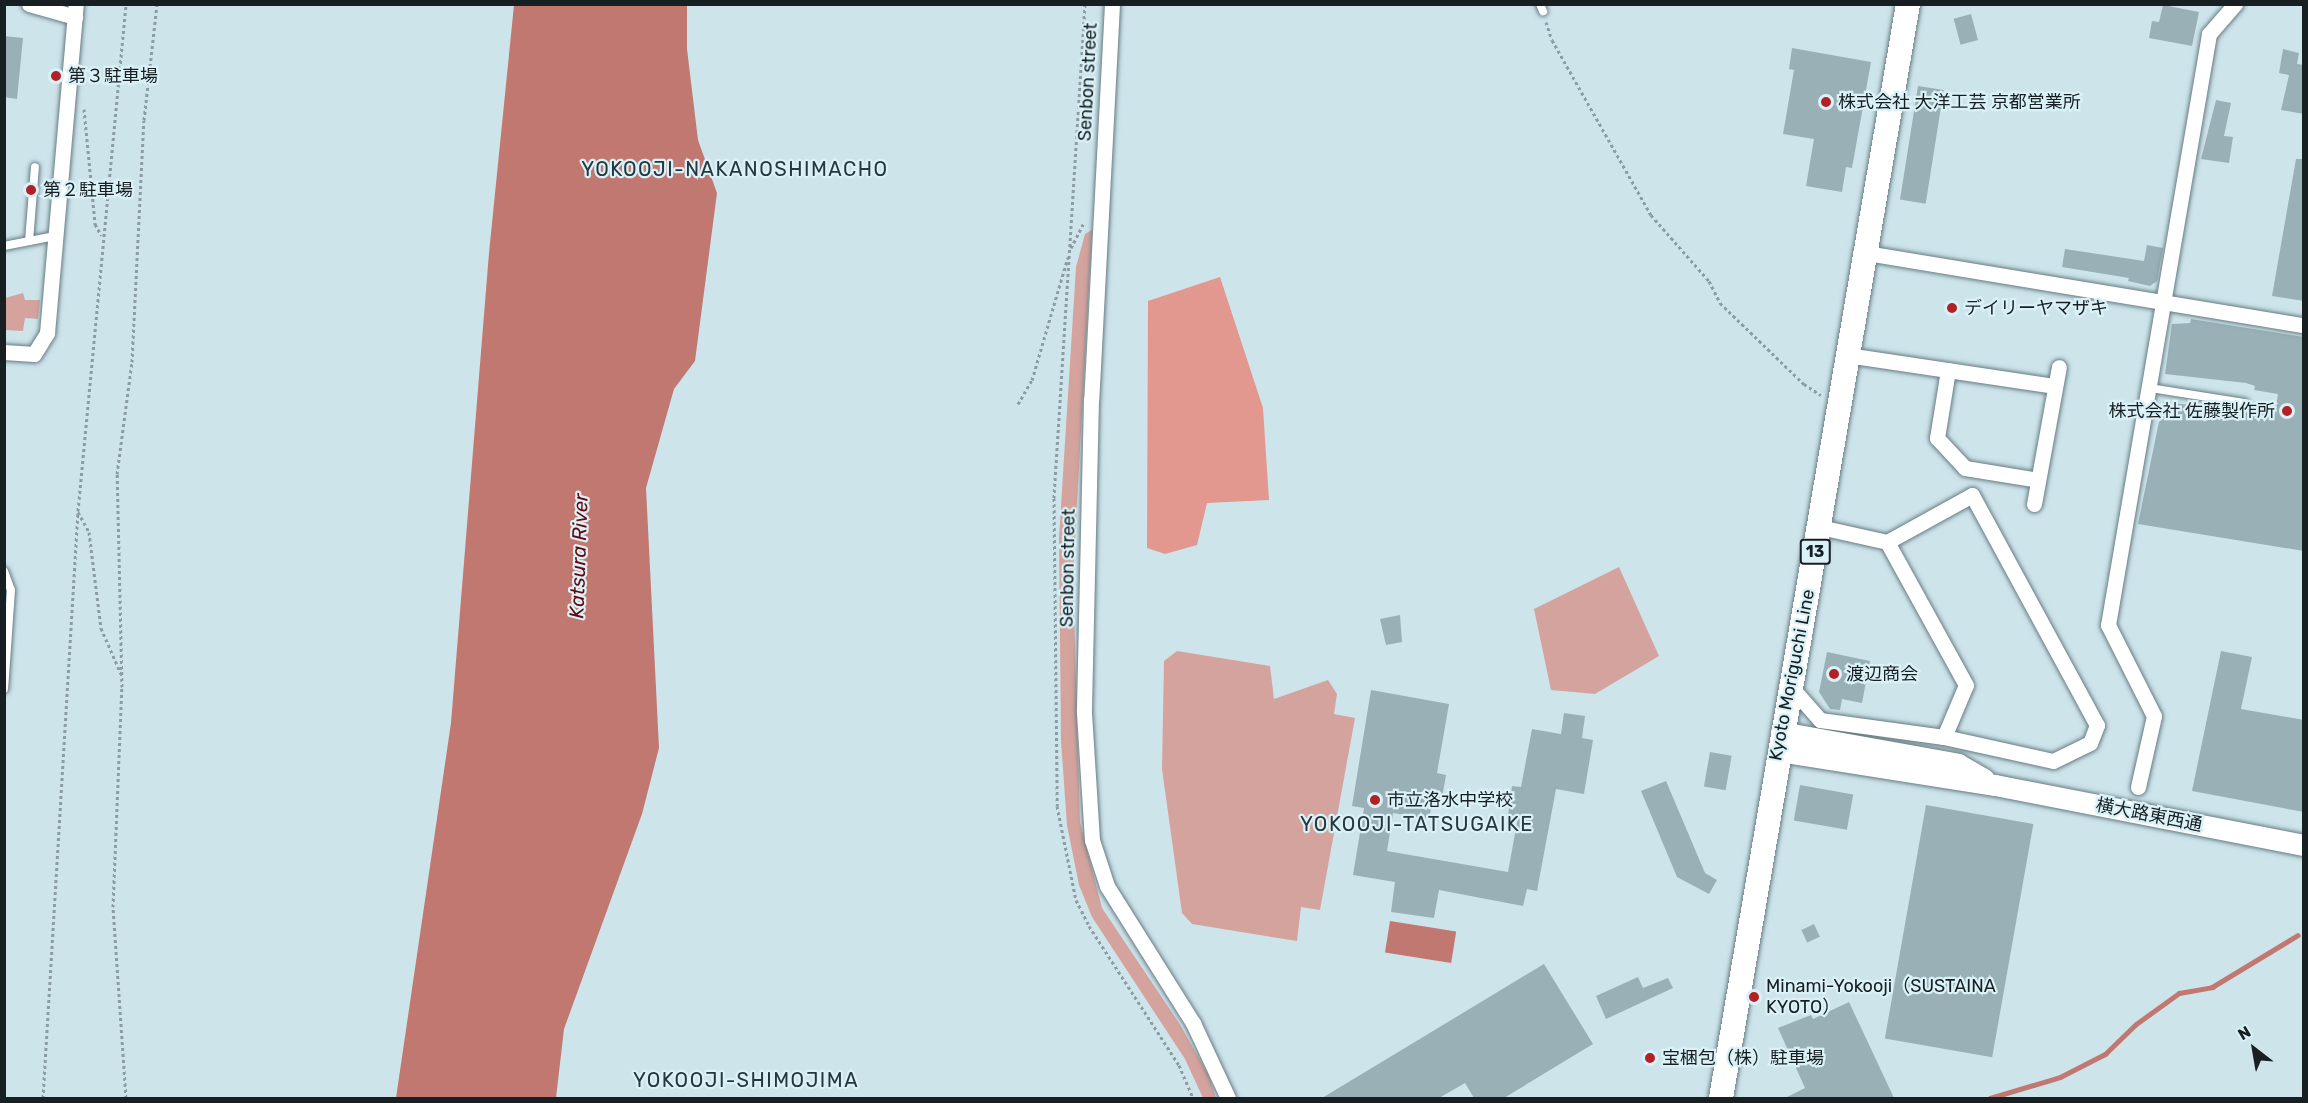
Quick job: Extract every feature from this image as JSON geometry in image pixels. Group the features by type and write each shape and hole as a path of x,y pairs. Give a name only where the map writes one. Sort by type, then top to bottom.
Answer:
{"main road":[{"name":"Kyoto Moriguchi Line","path":"1721,1098 1779,741 1820,526 1847,355 1867,253 1908,4"}],"street":[{"path":"4,352 34,354 47,333 71,82 76,11 29,4"},
{"name":"Senbon street","path":"1112,4 1090,399 1084,712 1092,840 1107,886 1193,1023 1228,1098"},
{"path":"2138,787 2154,716 2108,625 2166,300 2209,34 2235,4"},
{"path":"1867,253 2166,300 2304,325"},
{"path":"1847,355 2054,386"},
{"path":"2034,504 2054,386 2060,367"},
{"path":"1948,370 1937,438 1965,468 2038,480"},
{"path":"1791,687 1820,720 1944,737 2053,761 2090,743 2097,725 1972,495 1887,542 1820,526"},
{"path":"1887,542 1966,686 1944,737"},
{"name":"横大路東西通","path":"1779,741 1958,764 1995,785 2304,845"}],"lane":[{"path":"29,241 35,167"},
{"path":"4,246 55,236"},
{"path":"2150,388 2246,403"},
{"path":"4,570 11,590 4,689"}],"path":[{"path":"43,1098 78,511 102,237 126,4"},
{"path":"126,1098 113,907 122,676 117,474 132,362 144,120 157,4"},
{"path":"1542,8 1552,40 1651,215 1709,281 1720,303 1804,384 1818,394 1841,397"},
{"path":"71,82 83,95 95,224 102,237"},
{"path":"1018,404 1032,380 1070,250 1085,220"},
{"path":"78,511 89,532 101,628 122,676"}],"shaded area":[{"path":"1092,230 1073,577 1080,822 1102,908 1179,1023 1208,1074 1216,1098 1203,1098 1185,1059 1092,917 1079,885 1067,825 1061,741 1059,538 1076,267 1085,234"},
{"path":"1220,277 1263,408 1269,500 1207,503 1197,545 1165,554 1147,548 1148,301"},
{"path":"23,293 25,300 40,300 38,319 25,318 23,331 5,330 5,298"},
{"path":"1619,567 1659,656 1595,694 1551,690 1534,609"},
{"path":"1177,651 1270,666 1274,699 1328,680 1337,694 1334,714 1355,718 1320,910 1301,907 1297,941 1192,924 1182,913 1162,769 1164,661"}],"water":[{"name":"Katsura River","path":"514,5 687,5 687,49 698,140 717,193 695,361 674,389 646,488 659,748 642,814 564,1029 556,1098 396,1098 451,723 489,253"},
{"path":"1390,921 1456,931 1451,963 1385,953"}],"building":[{"path":"2163,5 2199,12 2192,46 2149,38 2152,21 2159,22"},
{"path":"1971,14 1978,40 1961,45 1954,19"},
{"path":"4,36 23,38 17,99 4,97"},
{"name":"株式会社 大洋工芸 京都営業所","path":"1792,48 1871,62 1852,168 1846,167 1842,192 1806,186 1814,139 1783,134 1794,70 1789,69"},
{"path":"2283,49 2299,53 2297,64 2304,65 2304,114 2281,110 2289,75 2279,73"},
{"path":"1918,86 1944,90 1926,204 1900,200"},
{"path":"2216,100 2231,103 2224,136 2233,137 2229,163 2201,159"},
{"path":"2296,159 2304,159 2304,301 2272,296"},
{"path":"2147,245 2163,248 2157,281 2150,286 2128,281 2129,278 2062,267 2065,249 2144,261"},
{"path":"2191,319 2304,337 2304,551 2138,524 2163,402 2275,414 2278,394 2254,390 2255,386 2246,383 2165,374 2172,324 2190,323"},
{"path":"1400,615 1402,642 1386,645 1380,619"},
{"path":"2221,651 2252,657 2241,709 2304,720 2304,812 2192,791"},
{"path":"1827,652 1870,661 1862,703 1842,699 1840,710 1830,709 1819,692"},
{"path":"1371,690 1449,704 1437,773 1446,775 1441,804 1432,803 1429,819 1393,813 1387,851 1508,872 1518,817 1508,816 1512,786 1521,787 1532,729 1561,734 1564,713 1585,716 1582,738 1593,740 1584,794 1556,789 1537,891 1527,889 1523,906 1439,890 1434,918 1391,912 1395,882 1353,875 1364,808 1352,806"},
{"path":"1710,752 1732,756 1726,790 1704,786"},
{"path":"1666,781 1705,873 1717,880 1709,894 1677,877 1641,791"},
{"path":"1800,785 1853,794 1847,830 1794,820"},
{"path":"1926,805 2033,824 1992,1057 1885,1038"},
{"path":"1814,924 1820,937 1807,943 1801,930"},
{"path":"1544,964 1593,1044 1504,1098 1474,1098 1465,1083 1439,1098 1322,1098"},
{"path":"1638,977 1643,988 1668,978 1673,988 1606,1019 1596,996"},
{"path":"1849,1002 1894,1098 1785,1098 1805,1088 1778,1028 1811,1015 1813,1019"}],"waterway":[{"path":"1990,1098 2060,1077 2105,1054 2136,1024 2179,993 2212,987 2298,935"}],"place":[{"name":"第３駐車場","path":"56,76"},
{"name":"株式会社 大洋工芸 京都営業所","path":"1826,102"},
{"name":"第２駐車場","path":"31,190"},
{"name":"デイリーヤマザキ","path":"1952,308"},
{"name":"株式会社 佐藤製作所","path":"2287,411"},
{"name":"渡辺商会","path":"1834,674"},
{"name":"市立洛水中学校","path":"1375,800"},
{"name":"Minami-Yokooji（SUSTAINA KYOTO）","path":"1754,997"},
{"name":"宝梱包（株）駐車場","path":"1650,1058"}],"district":[{"name":"YOKOOJI-NAKANOSHIMACHO","path":"735,169"},
{"name":"YOKOOJI-TATSUGAIKE","path":"1417,824"},
{"name":"YOKOOJI-SHIMOJIMA","path":"746,1080"}]}
